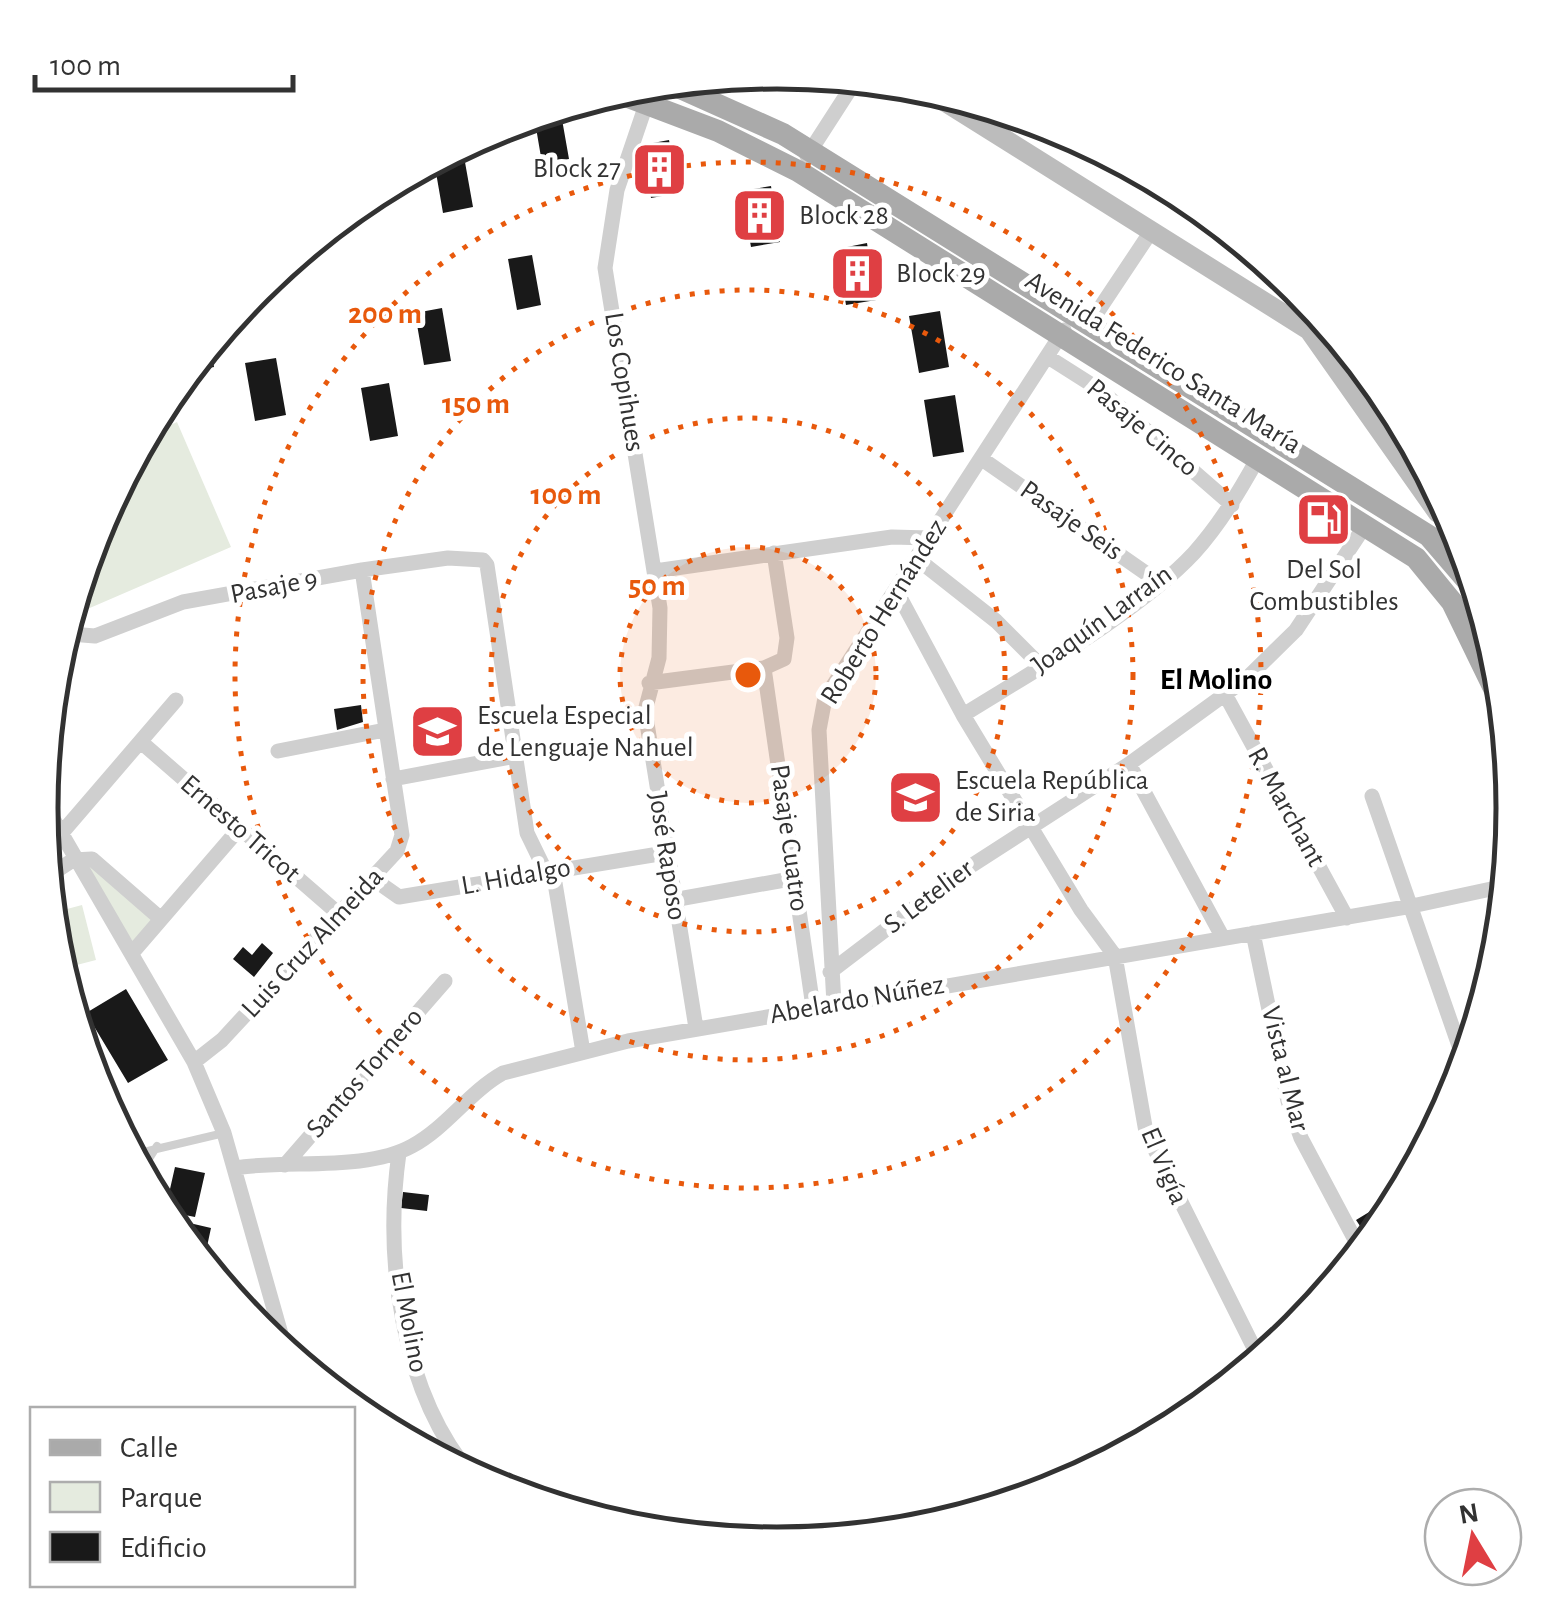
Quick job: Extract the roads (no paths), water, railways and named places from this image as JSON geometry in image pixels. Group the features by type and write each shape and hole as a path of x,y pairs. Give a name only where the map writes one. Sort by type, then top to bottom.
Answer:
{"main road":[{"name":"Avenida Federico Santa María","path":"698,94 755,118 810,151 1074,326 1258,458 1416,558 1452,602 1480,660"},
{"name":"Avenida Federico Santa María","path":"662,99 1074,326 1428,536 1452,563"}],"street":[{"path":"798,172 847,94"},
{"name":"Los Copihues","path":"648,101 618,190 605,268 655,572 661,634 649,684"},
{"path":"967,115 1313,329"},
{"name":"Roberto Hernández","path":"834,1004 820,712 833,684 1048,357 1152,230"},
{"name":"Pasaje Cinco","path":"1048,357 1100,390 1232,505"},
{"name":"Joaquín Larraín","path":"963,715 1160,583 1193,554 1232,505 1258,458"},
{"name":"Pasaje Seis","path":"982,460 1160,583"},
{"path":"1416,558 1435,519"},
{"name":"S. Letelier","path":"830,972 960,873 1226,696 1296,630 1366,524"},
{"path":"655,572 906,535 929,538"},
{"name":"Pasaje Cuatro","path":"774,552 787,652 771,666 813,1007"},
{"name":"Pasaje 9","path":"79,635 95,636 183,602 362,570 448,558 482,560 487,566 516,756"},
{"path":"916,558 996,621 1041,666"},
{"name":"Luis Cruz Almeida","path":"194,1062 222,1040 397,851 402,835 362,570"},
{"path":"896,590 963,715 1081,910 1114,956"},
{"path":"649,684 771,666"},
{"name":"José Raposo","path":"649,684 645,711 696,1028"},
{"name":"R. Marchant","path":"1226,696 1347,918"},
{"path":"60,834 176,700"},
{"path":"278,750 386,730"},
{"name":"Ernesto Tricot","path":"142,742 238,830 340,914"},
{"path":"393,780 516,756 527,833 550,872 583,1052"},
{"path":"1129,764 1223,938"},
{"path":"1372,796 1457,1040"},
{"path":"132,953 238,830"},
{"path":"58,831 194,1062 224,1133 279,1328"},
{"name":"L. Hidalgo","path":"372,878 398,897 665,852"},
{"path":"60,869 74,860 92,859 161,920"},
{"path":"673,900 796,878"},
{"name":"Abelardo Núñez","path":"235,1168 399,1152 438,1129 486,1083 503,1073 583,1052 813,1007 1347,918 1490,889"},
{"name":"Vista al Mar","path":"1254,933 1294,1120 1353,1237"},
{"name":"El Vigía","path":"1114,956 1146,1132 1253,1347"},
{"name":"Santos Tornero","path":"285,1165 445,982"},
{"name":"El Molino","path":"399,1152 393,1198 408,1338 448,1448"}],"lane":[{"path":"145,1150 224,1133"},
{"path":"149,1159 157,1146"}],"place":[{"name":"Block 27","path":"660,169"},
{"name":"Block 28","path":"760,216"},
{"name":"Block 29","path":"857,274"},
{"name":"Del Sol Combustibles","path":"1324,519"},
{"name":"Escuela Especial de Lenguaje Nahuel","path":"438,732"},
{"name":"Escuela República de Siria","path":"916,797"}],"district":[{"name":"El Molino","path":"1216,680"}]}
